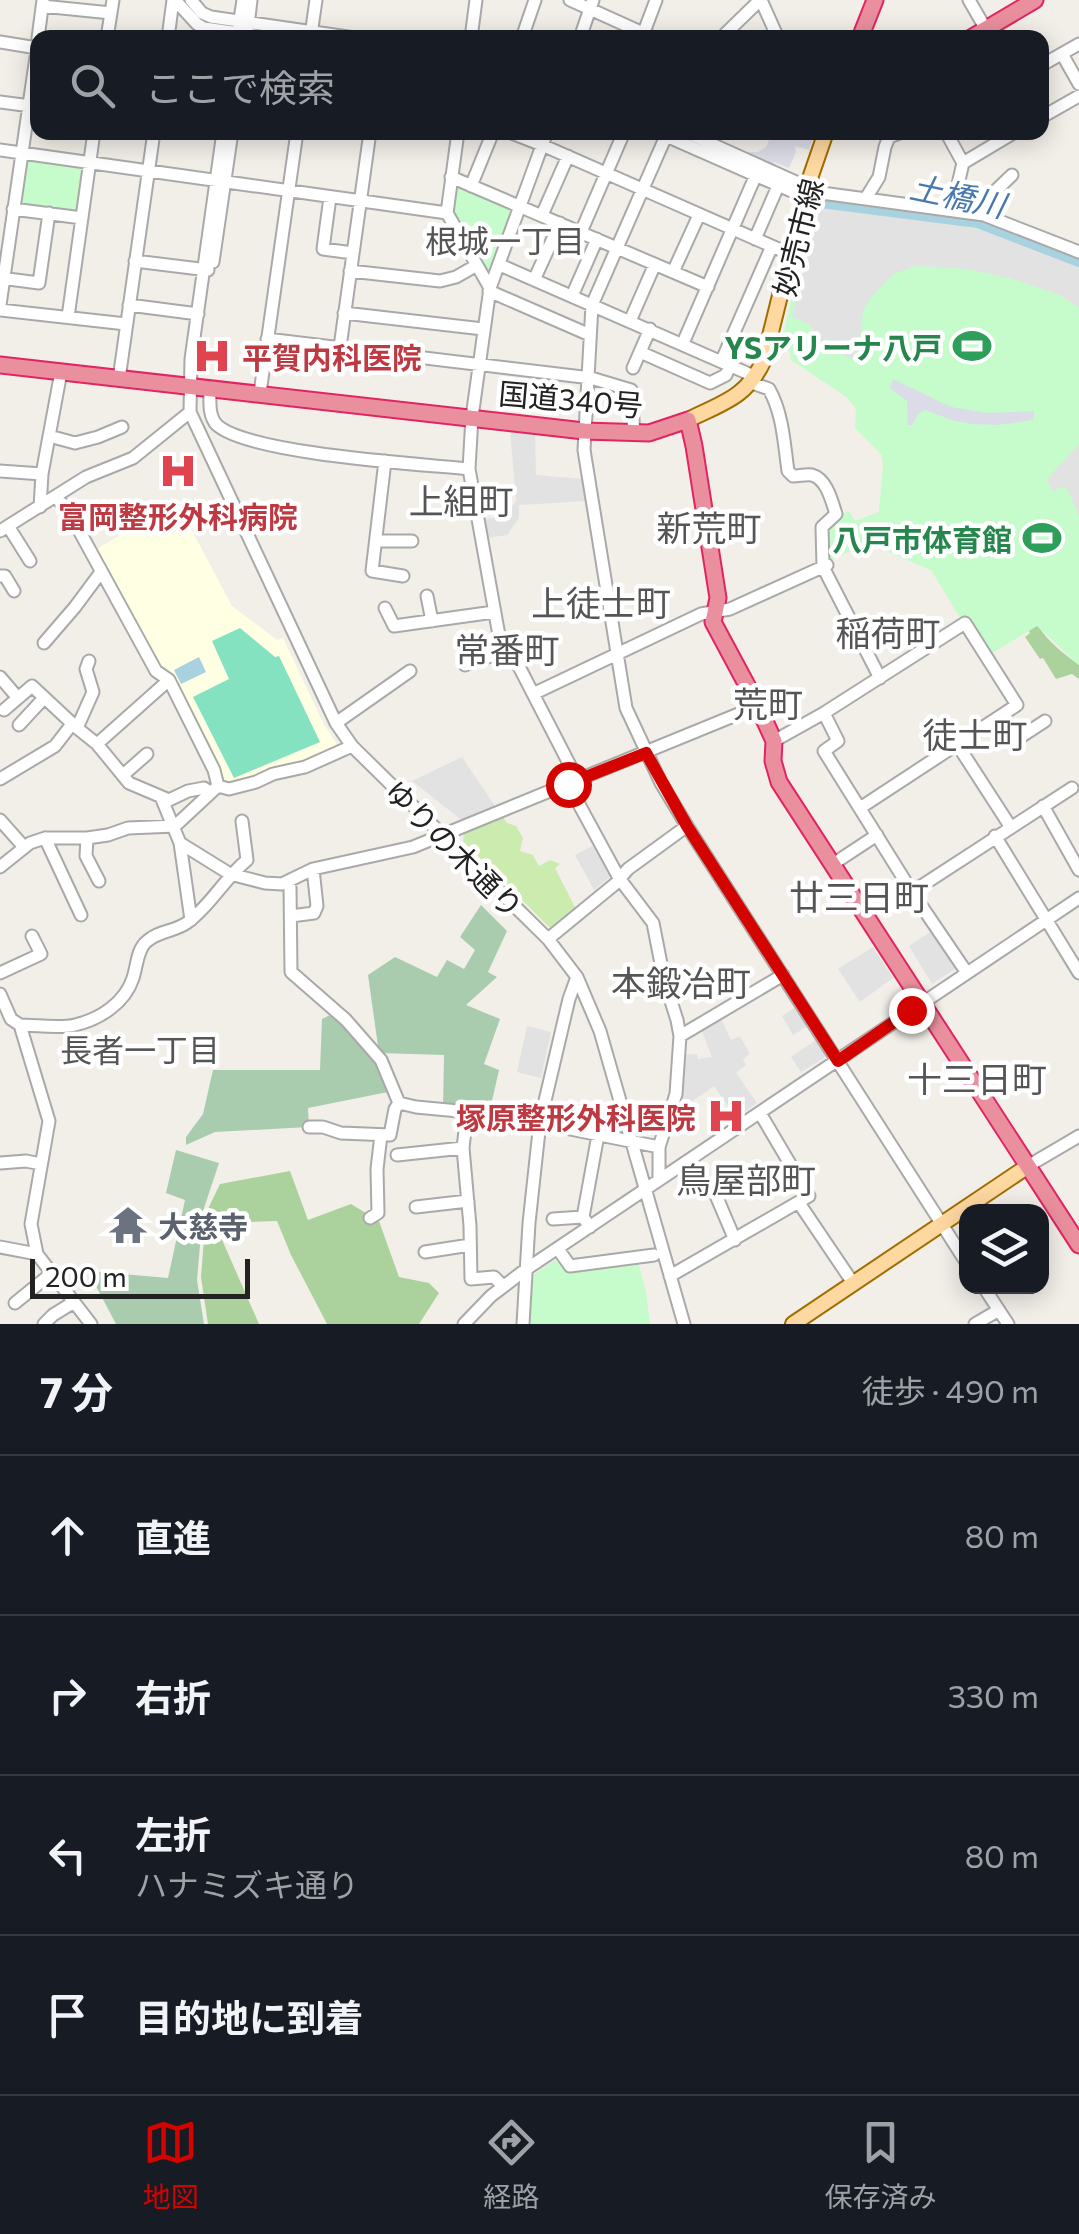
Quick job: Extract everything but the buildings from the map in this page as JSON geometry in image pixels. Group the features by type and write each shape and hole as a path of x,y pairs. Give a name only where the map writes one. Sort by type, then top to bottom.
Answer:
{"highway":[{"path":"863,30 874,0"},
{"path":"992,30 1035,0"},
{"name":"国道340号","path":"0,365 584,431 660,432 688,420"},
{"path":"688,420 718,598 713,622 774,741 773,761 780,782 1079,1244"}],"main road":[{"name":"妙売市線","path":"754,380 773,332 806,191 823,140"},
{"path":"688,420 742,392 754,380"},
{"path":"793,1324 1028,1166"}],"street":[{"path":"174,0 204,28 242,30"},
{"path":"169,30 174,0"},
{"path":"191,0 202,12 242,30"},
{"path":"242,30 243,0"},
{"path":"242,30 252,0"},
{"path":"312,30 316,0"},
{"path":"472,30 476,0"},
{"path":"525,30 536,0"},
{"path":"570,0 591,4 640,30"},
{"path":"650,30 656,0"},
{"path":"729,30 760,0 774,30"},
{"path":"970,0 986,30"},
{"path":"39,30 43,3 112,7"},
{"path":"583,30 591,4"},
{"path":"0,42 30,46"},
{"path":"1049,61 1079,44"},
{"path":"1062,54 1079,84"},
{"path":"0,102 30,106"},
{"path":"1049,115 1077,102"},
{"path":"30,118 13,208 6,224 0,307 126,324"},
{"path":"68,317 93,140"},
{"path":"119,378 153,140"},
{"name":"ゆりの木通り","path":"191,386 199,360 223,140"},
{"name":"ゆりの木通り","path":"220,182 230,140"},
{"path":"260,393 296,140"},
{"path":"340,348 369,140"},
{"path":"457,140 446,212 490,290 590,335"},
{"path":"471,186 490,140"},
{"path":"502,652 470,468 472,417 490,290 544,140"},
{"path":"545,140 568,156 792,255"},
{"path":"581,232 620,140"},
{"path":"659,140 643,190 592,305 586,377 584,450 626,708 687,826 959,1251"},
{"path":"674,140 778,186 984,216 1079,252"},
{"path":"702,140 806,191"},
{"path":"866,198 879,176 888,140"},
{"path":"951,140 963,162 952,210"},
{"path":"963,162 1001,140"},
{"path":"0,150 446,212"},
{"path":"542,215 568,156"},
{"path":"984,216 988,198 1012,174"},
{"path":"451,177 708,287"},
{"path":"682,343 755,177"},
{"path":"755,239 778,186"},
{"path":"330,197 323,249 353,253"},
{"path":"13,208 82,218"},
{"path":"2,278 40,283 49,213"},
{"path":"674,272 699,215"},
{"path":"534,280 560,223"},
{"path":"572,296 597,239"},
{"path":"640,352 710,383 726,375 726,362 772,246"},
{"path":"135,261 208,270"},
{"path":"630,321 654,264"},
{"path":"500,265 726,362 769,389 780,417 788,471 793,476 813,476 821,482 833,505 836,514 822,527 825,566 880,678"},
{"path":"350,270 440,281 477,266"},
{"name":"ゆりの木通り","path":"208,270 191,359 190,412 336,723 352,746 548,939 577,977 600,1030 684,1324"},
{"path":"129,305 198,314"},
{"path":"344,313 484,329"},
{"path":"633,368 650,329"},
{"path":"267,338 586,377 631,390 634,434"},
{"path":"40,507 42,474 61,372"},
{"path":"210,388 211,417 219,427 257,443 470,468"},
{"path":"30,561 4,528 86,477 133,458 190,412"},
{"path":"49,436 75,444 122,427"},
{"path":"385,461 372,570 403,576"},
{"path":"0,471 42,474"},
{"path":"0,866 24,847 45,838 87,838 128,828 175,826 214,789 214,770 169,680 156,671 56,497"},
{"path":"376,541 412,540"},
{"path":"534,694 701,614 730,609 825,566"},
{"path":"44,642 101,572"},
{"path":"0,576 5,576 14,591"},
{"path":"427,596 432,620"},
{"path":"385,608 394,626 494,612"},
{"path":"774,741 824,714 966,622 1017,705 860,808"},
{"path":"464,665 502,652 512,653 619,878 654,923 680,1036 676,1094 659,1147 659,1180"},
{"path":"0,779 54,746 74,726 93,692 86,669 88,661"},
{"path":"336,723 410,671"},
{"path":"0,677 18,698"},
{"path":"97,744 169,680"},
{"path":"4,710 32,686 97,744 129,784 168,800 188,791 229,789 256,782 305,767 352,746"},
{"path":"19,725 44,698"},
{"path":"180,843 230,874 265,883 286,882 313,869 413,846 758,706"},
{"path":"824,714 838,741 824,751 967,973"},
{"path":"1002,714 1019,738 1045,721"},
{"path":"957,744 1010,826"},
{"path":"123,775 147,754"},
{"path":"912,892 1072,788"},
{"path":"161,796 180,843 191,920"},
{"path":"1043,806 1079,870"},
{"path":"0,820 24,847"},
{"path":"10,1022 72,1026 102,1014 128,992 142,945 191,920 247,860 242,821"},
{"path":"548,939 628,869 687,826"},
{"path":"244,837 260,834"},
{"path":"832,864 877,836"},
{"path":"995,836 1079,973"},
{"path":"45,838 80,915"},
{"path":"87,838 86,856 99,881"},
{"path":"291,916 314,913 317,906 313,869"},
{"path":"286,882 290,887 291,972 346,1020 381,1060 399,1103 390,1135 309,1127"},
{"path":"464,1324 503,1286 558,1249 586,1222 644,1190 1079,898"},
{"path":"0,972 41,954 32,936"},
{"path":"680,1036 783,975"},
{"path":"524,1324 540,1122 568,998 577,977"},
{"path":"0,994 49,1122 31,1224 37,1254 91,1324"},
{"path":"399,1103 501,1115 659,1147"},
{"path":"467,1113 464,1148 471,1279 494,1277 503,1286"},
{"path":"670,1276 809,1196 760,1113"},
{"path":"370,1218 378,1213 380,1134"},
{"path":"586,1222 598,1135"},
{"path":"1028,1166 1079,1136"},
{"path":"397,1155 464,1148"},
{"path":"0,1162 42,1164"},
{"path":"715,1193 735,1240"},
{"path":"416,1207 468,1201"},
{"path":"799,1203 853,1283"},
{"path":"554,1219 586,1222"},
{"path":"425,1252 470,1245"},
{"path":"0,1247 37,1254"},
{"path":"558,1249 567,1263 574,1266 654,1256"},
{"path":"15,1303 52,1273"},
{"path":"988,1294 1008,1324"},
{"path":"44,1324 74,1302"},
{"path":"975,1324 998,1310"}],"shaded area":[{"path":"769,140 813,140 809,150 795,146 789,168 774,162 772,166 742,152 758,152"},
{"path":"822,206 987,231 1069,260 1079,265 1079,308 1060,295 1013,279 968,269 916,266 893,274 870,298 863,311 859,347 852,359 818,343 810,325 792,316"},
{"path":"893,379 951,407 988,413 1034,411 1033,420 972,424 925,410 908,425 907,401 890,388"},
{"path":"510,430 535,432 536,475 584,479 588,501 519,505 519,518 507,535 486,538 483,519 505,517 516,501"},
{"path":"1079,444 1079,516 1066,486 1052,491 1047,479"},
{"path":"159,512 171,534 189,525 232,606 277,640 283,638 338,751 241,783 220,783 95,555 97,549"},
{"path":"462,757 499,812 468,825 412,781"},
{"path":"593,846 610,877 594,890 575,855"},
{"path":"481,905 507,931 488,972 497,977 466,1005 500,1019 484,1064 499,1070 489,1114 443,1110 444,1055 379,1053 368,975 395,957 437,977 447,960 464,969 475,950 460,937"},
{"path":"933,930 958,967 932,984 909,946"},
{"path":"873,947 893,978 860,1002 838,969"},
{"path":"796,1007 808,1026 793,1035 782,1016"},
{"path":"336,1012 381,1060 393,1091 308,1108 309,1127 215,1132 186,1145 186,1137 203,1114 213,1070 320,1070 322,1019"},
{"path":"721,1019 731,1040 740,1036 750,1054 743,1059 746,1065 736,1073 757,1103 736,1118 714,1086 678,1111 682,1055 712,1057 702,1031"},
{"path":"527,1026 551,1032 541,1078 517,1072"},
{"path":"816,1040 824,1058 801,1072 791,1057"},
{"path":"176,1150 219,1163 203,1211 197,1280 204,1324 116,1324 88,1271 168,1278 185,1200 166,1193"}],"green space":[{"path":"26,159 85,165 81,212 20,207"},
{"path":"458,183 514,207 492,274 487,274 454,215"},
{"path":"818,200 990,221 1079,257 1079,665 1037,626 989,655 962,621 931,570 888,552 882,537 827,562 824,527 849,511 855,521 879,512 883,465 881,454 855,428 856,409 848,398 791,360 788,342 782,339 814,203"},
{"path":"1018,609 1032,615 1046,637 1079,665 1079,679 1072,674 1056,679 1025,637 1030,633"},
{"path":"240,628 275,657 279,656 320,742 234,778 193,697 229,679 212,641"},
{"path":"503,817 516,826 523,838 520,851 533,855 539,866 550,860 560,864 555,868 576,909 553,927 463,841 464,832"},
{"path":"290,1171 308,1220 351,1204 379,1221 399,1277 429,1283 439,1293 419,1324 327,1324 277,1221 245,1222 228,1217 216,1226 259,1324 208,1324 201,1277 206,1213 220,1184"},
{"path":"555,1260 566,1271 638,1261 650,1324 526,1324 528,1279"}],"water":[{"path":"199,657 206,672 181,684 174,670"}],"waterway":[{"name":"土橋川","path":"821,201 978,221 1079,260"}],"place":[{"name":"YSアリーナ八戸","path":"972,346"},
{"name":"平賀内科医院","path":"212,356"},
{"name":"富岡整形外科病院","path":"178,471"},
{"name":"八戸市体育館","path":"1042,538"},
{"name":"塚原整形外科医院","path":"726,1116"},
{"name":"大慈寺","path":"128,1225"}],"district":[{"name":"根城一丁目","path":"505,240"},
{"name":"上組町","path":"461,499"},
{"name":"新荒町","path":"709,526"},
{"name":"上徒士町","path":"601,601"},
{"name":"稲荷町","path":"888,631"},
{"name":"常番町","path":"507,648"},
{"name":"荒町","path":"768,702"},
{"name":"徒士町","path":"975,733"},
{"name":"廿三日町","path":"859,895"},
{"name":"本鍛冶町","path":"681,981"},
{"name":"長者一丁目","path":"140,1049"},
{"name":"十三日町","path":"977,1077"},
{"name":"鳥屋部町","path":"746,1178"}],"route":[{"path":"568,784 646,753 687,826 838,1061 911,1010"}]}
